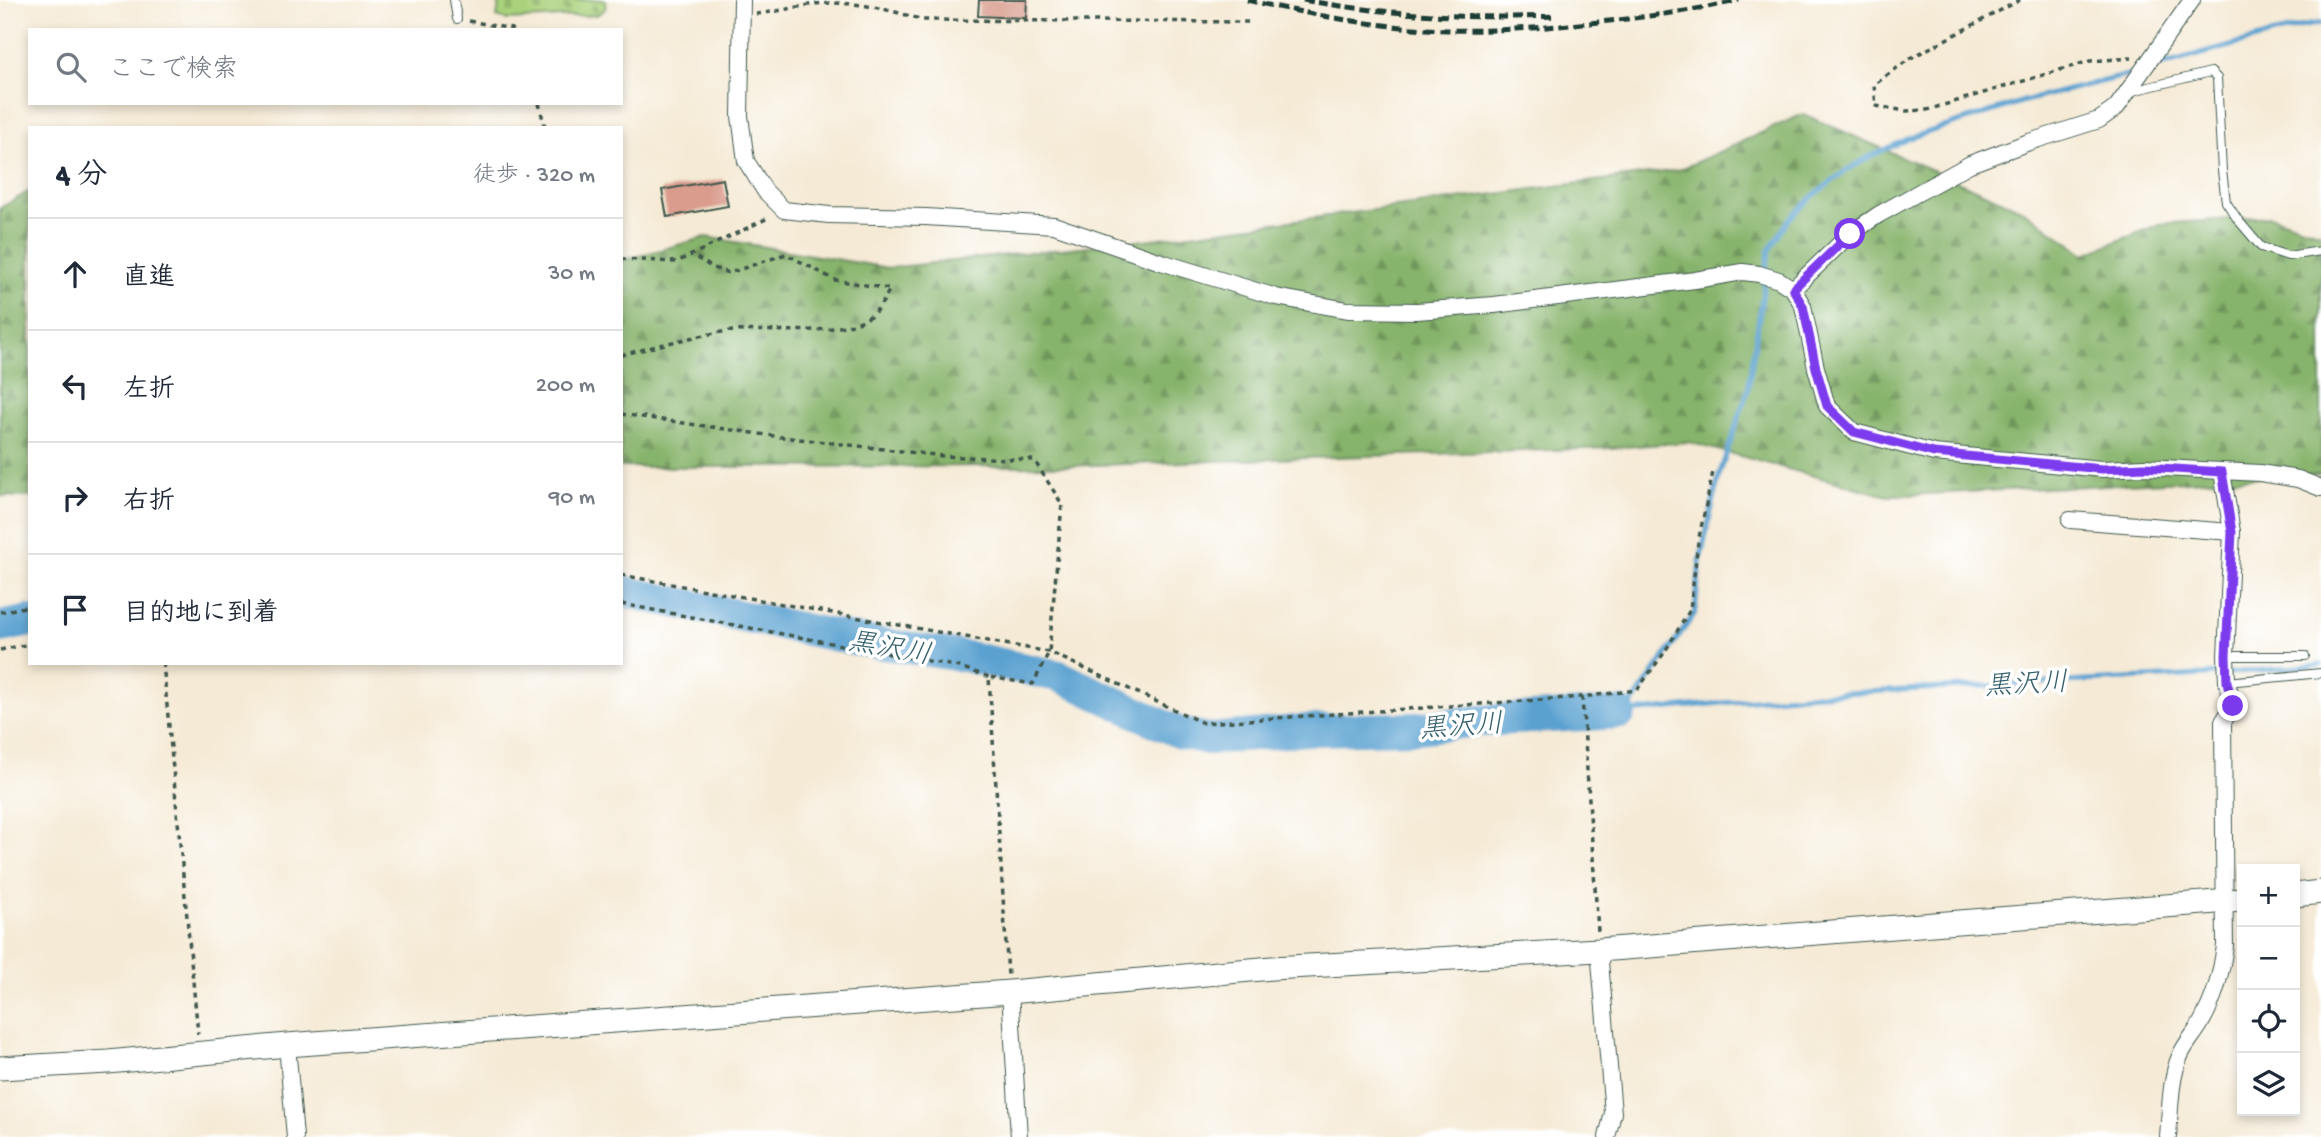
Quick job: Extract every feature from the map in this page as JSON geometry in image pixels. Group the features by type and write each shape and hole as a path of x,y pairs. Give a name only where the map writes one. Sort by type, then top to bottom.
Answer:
{"street":[{"path":"1793,289 1850,234 1878,215 1970,164 2099,120 2116,108 2192,0"},
{"path":"742,8 740,116 746,161 765,191 784,210 830,215 926,217 1054,225 1157,261 1276,296 1348,310 1418,311 1494,305 1695,281 1743,272 1779,280 1793,289 1803,306 1827,406 1854,432 1934,453 2102,469 2144,467 2260,473 2298,479 2321,488"},
{"path":"2168,1137 2180,1056 2201,1024 2221,976 2233,901 2223,722 2233,706 2227,682 2226,656 2232,532 2222,472"},
{"path":"2070,520 2232,532"},
{"path":"2300,894 2321,892"},
{"path":"0,1068 108,1062 287,1045 1010,992 1272,968 1599,950 2233,901"},
{"path":"1599,950 1613,1113 1608,1137"},
{"path":"1010,992 1019,1137"},
{"path":"287,1045 295,1137"}],"lane":[{"path":"454,0 457,19"},
{"path":"2132,88 2211,72 2217,78 2226,201 2261,247 2288,256 2321,251"},
{"path":"2226,656 2305,656"},
{"path":"2227,682 2321,673"}],"path":[{"path":"2020,0 1909,59 1874,85 1876,106 1906,111 1927,110 2090,61 2152,58"},
{"path":"742,8 850,3 882,8 923,20 1248,22"},
{"path":"457,19 506,28"},
{"path":"539,105 545,126"},
{"path":"623,259 677,262 784,210"},
{"path":"623,355 723,332 771,332 840,326 866,318 879,308 890,289 835,280 786,254 729,273 713,268 692,255"},
{"path":"623,414 943,456 1034,460 1062,504 1049,652 1033,684 989,677 960,667 623,604"},
{"path":"623,575 1049,652 1203,723 1582,697 1637,690 1690,610 1698,542 1713,472"},
{"path":"0,612 28,606"},
{"path":"0,650 28,644"},
{"path":"163,665 200,1054"},
{"path":"989,677 1010,992"},
{"path":"1582,697 1599,950"}],"green space":[{"path":"500,0 606,0 605,9 597,15 506,20 497,17"},
{"path":"1803,114 2021,209 2085,254 2160,224 2270,216 2321,233 2321,474 1888,496 1688,442 1611,448 1065,466 623,467 623,260 706,237 888,268 1145,240 1679,170"},
{"path":"28,192 28,497 0,496 0,208"}],"building":[{"path":"979,0 1027,0 1026,18 978,16"},
{"path":"723,179 728,206 667,217 662,190"}],"waterway":[{"path":"2148,69 2321,23"},
{"path":"1620,713 1634,701 1695,613 1700,561 1719,476 1748,390 1769,251 1789,219 1844,172 1910,138 2024,101 2136,73"},
{"name":"黒沢川","path":"623,591 856,640 968,657 1059,676 1180,733 1209,739 1307,730 1417,728 1477,721 1620,713"},
{"name":"黒沢川","path":"0,627 28,621"},
{"name":"黒沢川","path":"1620,713 1804,695 2205,675 2321,665"}],"railway":[{"path":"1247,0 1359,22 1426,29 1474,30 1618,20 1739,0"},
{"path":"1303,0 1430,15 1557,16"}],"route":[{"path":"1850,234 1793,289 1803,306 1827,406 1854,432 1934,453 2102,469 2144,467 2222,472 2232,532 2226,656 2227,682 2233,706"}]}
